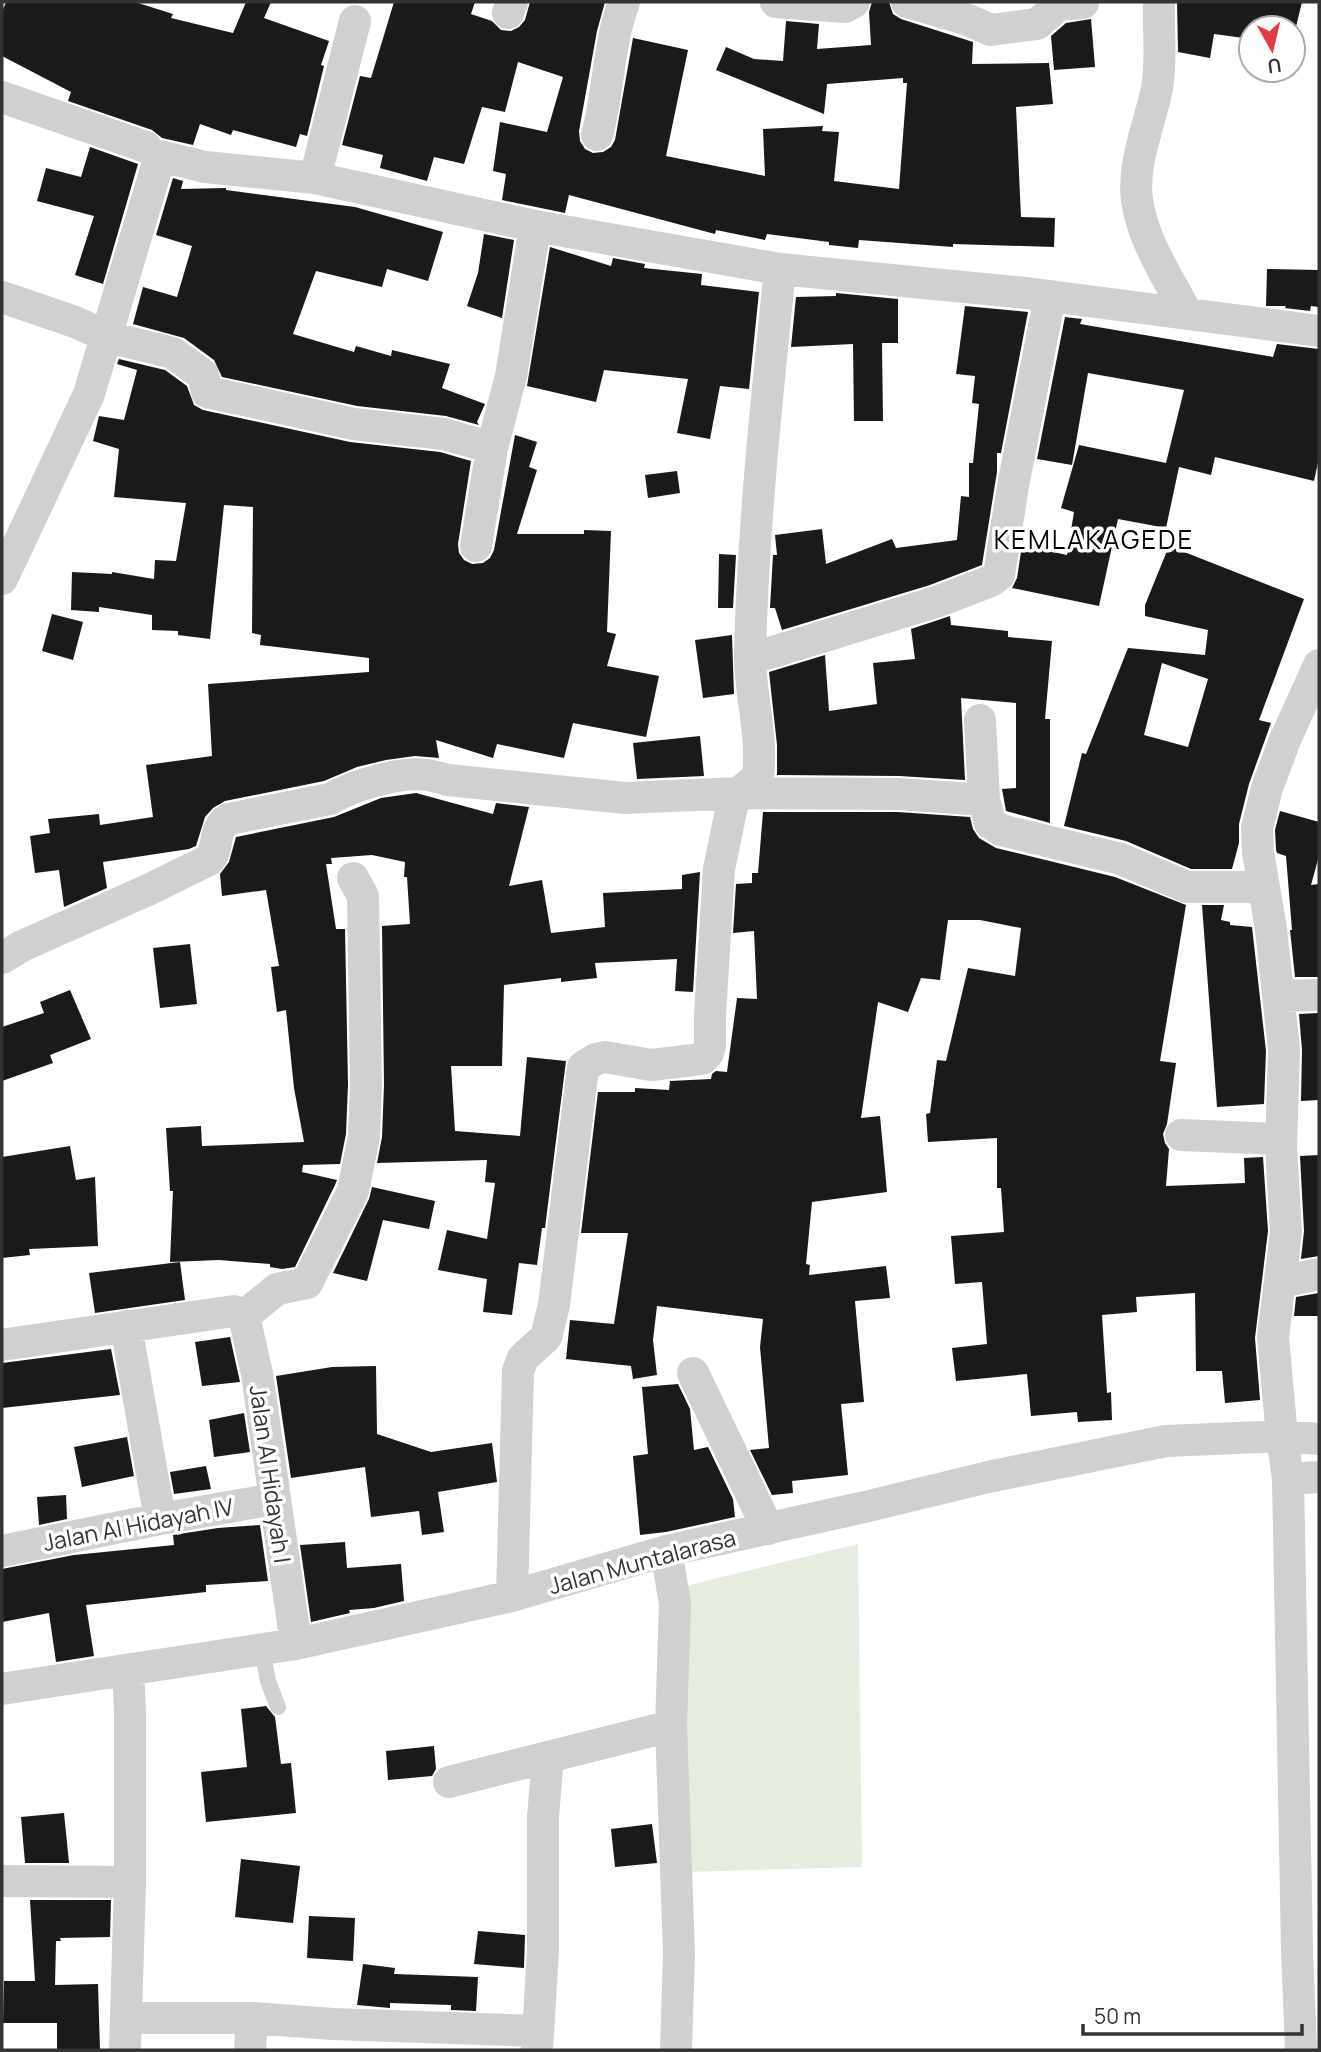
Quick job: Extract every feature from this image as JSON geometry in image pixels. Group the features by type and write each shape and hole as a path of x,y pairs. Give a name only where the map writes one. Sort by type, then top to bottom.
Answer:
{"street":[{"path":"597,135 602,117 611,46 624,2"},
{"path":"776,2 845,7 854,2"},
{"path":"907,2 991,30 1037,24 1059,5 1083,3"},
{"path":"1159,2 1157,86 1144,140 1137,199 1150,247 1186,314"},
{"path":"315,178 355,21"},
{"path":"2,97 145,147"},
{"path":"2,579 89,394 160,156 205,167 315,178 535,226 780,269 1050,296 1319,331"},
{"path":"476,546 492,448 511,376 535,226"},
{"path":"512,1596 518,1371 523,1358 546,1337 554,1305 583,1067 596,1059 606,1057 651,1065 702,1059 708,1053 710,1045 719,869 732,806 739,793 758,777 761,755 750,659 757,501 780,269"},
{"path":"750,659 936,602 990,582 999,575 1013,486 1050,296"},
{"path":"2,298 75,322 108,337 173,354 203,375 207,392 354,425 444,435 492,448"},
{"path":"1301,2050 1284,1456 1273,1337 1286,1232 1281,1139 1284,1050 1257,828 1267,788 1284,740 1319,665"},
{"path":"980,720 984,800 990,822 1000,830 1121,859 1187,887 1264,887"},
{"path":"2,958 22,946 208,860 214,855 218,830 223,822 229,819 330,799 343,792 405,775 425,774 449,780 625,798 739,793 899,794 984,800"},
{"path":"2,1345 126,1326 239,1314 276,1289 307,1283 354,1191 364,1136 366,1084 363,896 353,878"},
{"path":"1279,996 1319,995"},
{"path":"1181,1135 1281,1139"},
{"path":"1280,1282 1319,1274"},
{"name":"Jalan Al Hidayah I","path":"239,1314 257,1374 296,1644"},
{"path":"126,1326 160,1519"},
{"path":"693,1373 768,1529"},
{"path":"1284,1456 1319,1439"},
{"name":"Jalan Muntalarasa","path":"2,1689 128,1675 262,1653 512,1596 669,1566 768,1529 988,1477 1166,1441 1284,1456"},
{"path":"1284,1456 1319,1477"},
{"name":"Jalan Al Hidayah IV","path":"2,1551 275,1499"},
{"path":"669,1566 675,1603 671,1726 679,1953 676,2050"},
{"path":"125,2050 130,1882 128,1675"},
{"path":"449,1782 671,1726"},
{"path":"127,2018 252,2018 537,2041 543,1951 543,1817 548,1757"},
{"path":"2,1881 130,1882"},
{"path":"250,2050 252,2018"}],"lane":[{"path":"262,1653 268,1681 278,1707"}],"shaded area":[{"path":"858,1544 862,1867 685,1872 685,1586"}],"building":[{"path":"6,2 135,2 173,14 171,18 233,33 246,2 271,2 264,18 329,41 321,65 324,66 307,136 300,134 296,147 233,130 231,135 200,124 193,145 162,138 152,130 68,101 71,92 2,56 2,12"},
{"path":"394,2 475,2 471,14 492,21 501,30 511,31 525,20 530,2 605,2 597,31 579,131 580,141 585,149 593,153 603,152 611,147 615,140 633,38 688,50 666,156 765,176 763,129 823,126 822,131 839,132 834,181 899,189 907,83 903,83 903,78 827,84 824,114 716,70 726,47 754,59 783,61 786,21 819,24 817,49 871,45 869,12 872,2 889,2 893,14 901,19 973,42 972,64 1049,63 1053,104 1016,107 1021,217 1055,218 1054,247 953,244 953,247 859,240 858,248 767,234 765,240 716,230 715,234 569,195 565,213 502,200 506,174 493,171 500,122 547,132 563,77 518,62 505,112 482,107 464,164 434,157 427,181 380,168 383,155 342,145 360,76 371,78"},
{"path":"1177,2 1302,2 1299,14 1237,14 1237,37 1214,34 1210,58 1178,52"},
{"path":"1091,19 1095,67 1054,70 1051,36 1066,23"},
{"path":"90,147 138,164 103,284 75,275 94,216 37,201 46,168 81,177"},
{"path":"173,178 183,181 181,189 226,188 355,207 443,232 428,281 387,269 382,287 316,271 293,334 354,352 356,346 391,356 392,350 450,364 442,388 485,404 477,422 479,425 446,416 357,406 222,377 214,360 184,338 133,324 143,287 177,297 192,246 156,235"},
{"path":"484,234 514,240 502,318 467,306 478,273"},
{"path":"550,247 611,266 613,258 645,264 644,268 702,274 701,285 759,292 749,389 720,386 710,439 677,433 688,379 604,370 596,402 527,386"},
{"path":"1267,269 1319,270 1319,307 1311,306 1310,311 1285,308 1286,306 1266,306"},
{"path":"836,293 898,299 898,343 882,343 883,421 854,421 853,344 791,347 796,297 836,296"},
{"path":"965,306 1028,312 1001,453 997,453 997,472 982,565 930,585 782,630 775,608 770,608 773,555 777,555 775,535 822,529 826,564 892,539 896,548 957,540 961,496 969,497 969,463 973,463 979,404 972,403 975,376 956,374"},
{"path":"1065,317 1082,319 1080,324 1273,357 1277,344 1319,349 1319,458 1314,481 1215,457 1211,475 1179,467 1166,528 1118,519 1099,606 1012,588 1017,578 1022,545 1067,555 1074,512 1061,508 1079,445 1166,463 1184,390 1088,373 1072,465 1037,459"},
{"path":"119,359 165,370 187,386 194,405 203,410 350,442 440,452 471,461 458,544 459,553 464,560 472,564 483,563 490,558 494,550 515,435 537,442 529,467 537,470 517,534 584,534 584,530 611,531 607,632 616,634 607,666 659,676 646,737 573,723 564,758 497,744 493,758 436,740 439,758 415,756 386,760 357,767 324,781 225,801 205,817 196,846 103,862 107,888 64,907 59,870 35,873 30,836 50,833 48,819 99,814 100,825 153,817 146,765 212,756 208,684 369,672 369,658 260,645 261,635 252,633 253,507 224,505 210,639 178,635 178,631 152,630 152,615 99,607 99,612 71,610 72,572 112,572 154,579 155,560 176,561 186,503 114,497 119,449 93,441 99,416 124,420 137,370 117,364"},
{"path":"677,471 680,493 648,498 645,475"},
{"path":"1169,546 1304,599 1259,720 1271,723 1249,784 1232,869 1191,869 1126,841 1064,826 1082,753 1086,754 1128,648 1205,655 1208,630 1145,616 1145,605","holes":["1162,663 1208,679 1188,747 1144,735"]},
{"path":"719,554 736,555 733,608 718,608"},
{"path":"52,614 83,622 73,660 42,651"},
{"path":"950,616 951,625 1008,631 1008,637 1052,641 1045,719 1050,719 1050,823 1006,811 1002,789 1016,788 1016,703 961,698 965,780 899,776 777,775 777,745 769,672 825,655 829,711 877,704 873,663 915,659 911,629"},
{"path":"732,635 734,694 703,698 695,640"},
{"path":"700,736 704,776 637,779 633,743"},
{"path":"416,793 493,814 496,803 529,807 509,886 542,880 551,933 605,927 603,893 682,889 682,875 700,872 693,992 675,991 677,959 595,963 597,978 561,982 561,978 504,985 502,1066 451,1066 455,1131 520,1136 527,1057 566,1061 545,1228 542,1228 537,1265 519,1263 512,1315 483,1312 487,1279 438,1270 447,1230 487,1239 495,1183 485,1182 487,1160 377,1163 382,1137 384,1085 382,926 410,924 407,877 404,877 405,862 372,855 331,858 332,864 326,864 336,929 345,929 348,1084 346,1134 340,1164 303,1165 302,1172 337,1180 295,1267 282,1269 270,1267 270,1264 219,1260 170,1262 173,1191 170,1191 166,1128 201,1126 202,1146 304,1142 294,1088 286,1010 277,1012 271,967 279,966 266,890 222,896 220,874 229,862 236,837 334,817 381,798"},
{"path":"1280,811 1319,822 1319,856 1311,885 1319,884 1319,977 1295,977 1286,856 1276,850 1275,830"},
{"path":"763,812 898,812 970,817 979,838 996,848 1115,877 1186,905 1160,1061 1176,1063 1167,1124 1163,1134 1169,1149 1166,1186 1245,1183 1244,1158 1263,1157 1268,1231 1255,1338 1260,1400 1225,1403 1222,1371 1196,1371 1195,1293 1136,1297 1137,1312 1102,1315 1107,1393 1111,1392 1112,1420 1078,1422 1077,1412 1031,1416 1027,1374 956,1381 952,1348 987,1344 982,1282 955,1284 951,1236 1004,1232 1001,1188 997,1188 997,1138 928,1142 926,1114 930,1113 937,1060 946,1061 968,968 1015,976 1021,928 980,920 948,920 940,980 921,978 908,1012 878,1002 861,1118 880,1116 887,1192 812,1202 806,1264 810,1265 809,1275 886,1266 890,1298 855,1301 864,1402 841,1404 848,1475 792,1481 793,1493 772,1495 750,1450 769,1448 760,1347 763,1319 657,1306 653,1340 657,1375 633,1379 631,1366 566,1359 570,1320 614,1324 628,1233 581,1233 598,1092 635,1092 635,1088 669,1090 670,1081 711,1079 716,1071 727,1072 737,998 757,999 754,931 733,933 736,884 752,883 752,873 758,873"},
{"path":"1202,905 1224,905 1221,920 1230,922 1230,925 1252,927 1266,1051 1264,1104 1217,1107"},
{"path":"190,944 197,1004 160,1008 153,948"},
{"path":"70,990 91,1039 50,1055 53,1063 2,1081 2,1027 44,1013 40,1002"},
{"path":"1319,1013 1319,1100 1301,1101 1302,1050 1299,1014"},
{"path":"70,1146 76,1180 95,1177 98,1246 29,1249 30,1255 2,1258 2,1157"},
{"path":"1319,1155 1319,1256 1301,1259 1304,1231 1300,1156"},
{"path":"372,1187 435,1201 429,1229 383,1220 367,1281 333,1273 369,1199"},
{"path":"180,1262 185,1300 95,1313 89,1273"},
{"path":"1319,1293 1319,1316 1294,1316 1296,1297"},
{"path":"230,1337 240,1382 202,1386 195,1342"},
{"path":"111,1349 120,1395 2,1408 2,1363"},
{"path":"376,1366 377,1434 431,1452 492,1443 497,1482 438,1492 444,1532 422,1535 419,1511 371,1517 365,1467 291,1478 276,1376 332,1367"},
{"path":"678,1384 690,1409 694,1450 708,1447 733,1499 735,1517 640,1535 633,1456 648,1454 642,1387"},
{"path":"244,1413 250,1452 214,1457 209,1420"},
{"path":"127,1437 134,1476 82,1487 74,1447"},
{"path":"206,1466 211,1489 174,1494 170,1472"},
{"path":"66,1495 67,1519 39,1525 37,1497"},
{"path":"260,1525 268,1581 206,1585 206,1592 86,1605 94,1656 56,1662 49,1613 2,1622 2,1569 74,1555 174,1545 173,1535"},
{"path":"345,1542 347,1568 401,1564 404,1601 349,1610 350,1613 311,1622 300,1545"},
{"path":"266,1706 275,1717 281,1764 291,1763 296,1813 206,1822 201,1772 247,1767 241,1709"},
{"path":"434,1746 436,1769 432,1776 388,1780 386,1751"},
{"path":"64,1813 69,1863 25,1863 21,1817"},
{"path":"652,1824 657,1863 615,1867 611,1829"},
{"path":"241,1859 300,1866 293,1923 235,1917"},
{"path":"30,1900 111,1900 110,1937 60,1938 61,1941 56,1941 55,1985 98,1984 100,2050 57,2050 57,2023 3,2023 4,1981 35,1981"},
{"path":"309,1916 355,1918 353,1961 307,1958"},
{"path":"478,1931 525,1935 524,1968 474,1964"},
{"path":"363,1964 395,1968 394,1974 478,1977 476,2011 451,2010 451,2005 390,2003 390,2008 357,2005"}],"district":[{"name":"KEMLAKAGEDE","path":"1094,539"}]}
